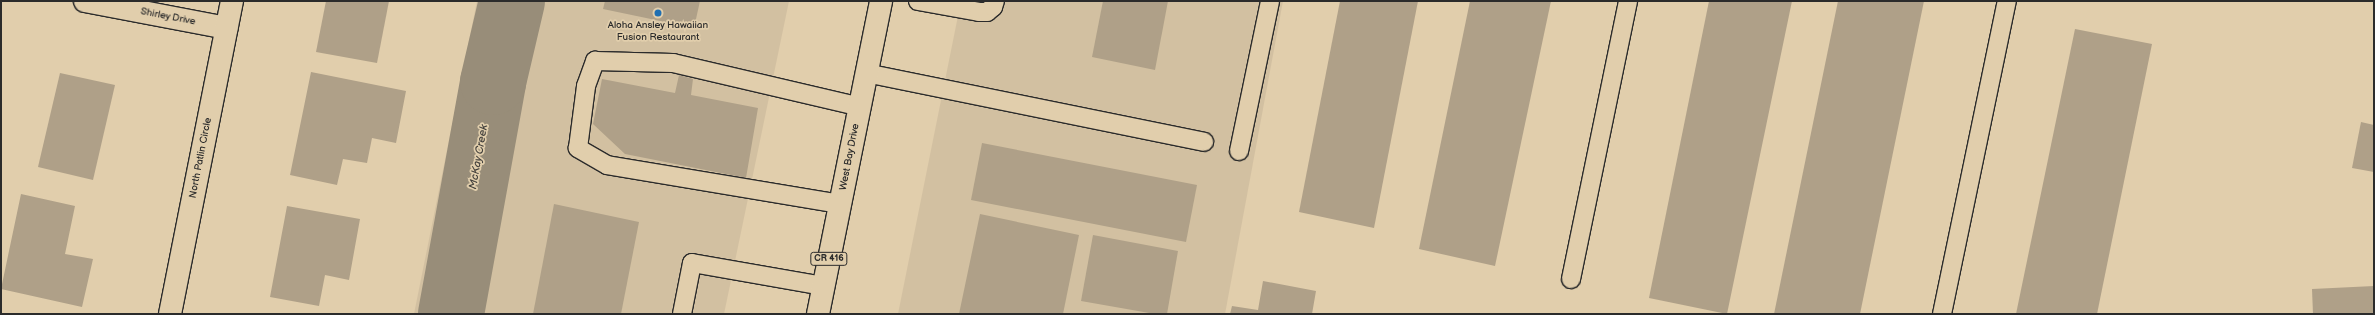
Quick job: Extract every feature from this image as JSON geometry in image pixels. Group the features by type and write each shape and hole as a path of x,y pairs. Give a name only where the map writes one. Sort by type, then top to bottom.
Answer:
{"street":[{"name":"Shirley Drive","path":"85,1 226,28"},
{"name":"North Patlin Circle","path":"170,314 232,1"},
{"name":"West Bay Drive","path":"818,314 866,73 882,1"}],"lane":[{"path":"918,1 979,12 987,12 993,7 995,1"},
{"path":"1239,151 1270,1"},
{"path":"1571,279 1628,1"},
{"path":"1942,314 2007,1"},
{"path":"840,204 607,165 578,148 586,86 595,61 673,63 860,107"},
{"path":"866,73 1204,142"},
{"path":"682,314 692,263 824,286"}],"shaded area":[{"path":"477,1 789,1 724,314 414,314"},
{"path":"961,1 1283,1 1225,314 898,314"}],"building":[{"path":"326,1 389,1 377,63 316,52"},
{"name":"Aloha Ansley Hawaiian Fusion Restaurant","path":"605,1 700,1 694,28 603,9"},
{"path":"1103,1 1168,1 1155,70 1092,57"},
{"path":"1340,1 1418,1 1374,228 1299,212"},
{"path":"1470,1 1551,1 1495,266 1419,249"},
{"path":"1709,1 1792,1 1727,314 1649,298"},
{"path":"1838,1 1924,1 1860,314 1774,314"},
{"path":"2075,29 2152,44 2097,314 2016,314"},
{"path":"311,72 406,91 396,143 372,138 367,163 343,159 337,185 290,175"},
{"path":"60,73 115,85 93,180 38,167"},
{"path":"679,75 693,79 691,95 758,108 746,178 625,154 593,124 602,79 675,93"},
{"path":"2361,122 2374,125 2374,172 2352,168"},
{"path":"982,143 1197,185 1186,242 971,200"},
{"path":"21,194 75,206 65,254 93,259 82,307 1,289"},
{"path":"554,204 639,222 621,314 533,314"},
{"path":"287,206 360,219 349,280 325,275 319,306 270,297"},
{"path":"980,214 1079,235 1063,314 959,314"},
{"path":"1093,235 1178,251 1167,314 1155,314 1081,301"},
{"path":"1263,281 1316,291 1312,314 1230,314 1232,306 1258,310"},
{"path":"2374,286 2374,314 2313,314 2312,289"}],"waterway":[{"name":"McKay Creek","path":"451,314 493,82 512,1"}],"place":[{"name":"Aloha Ansley Hawaiian Fusion Restaurant","path":"658,13"}]}
